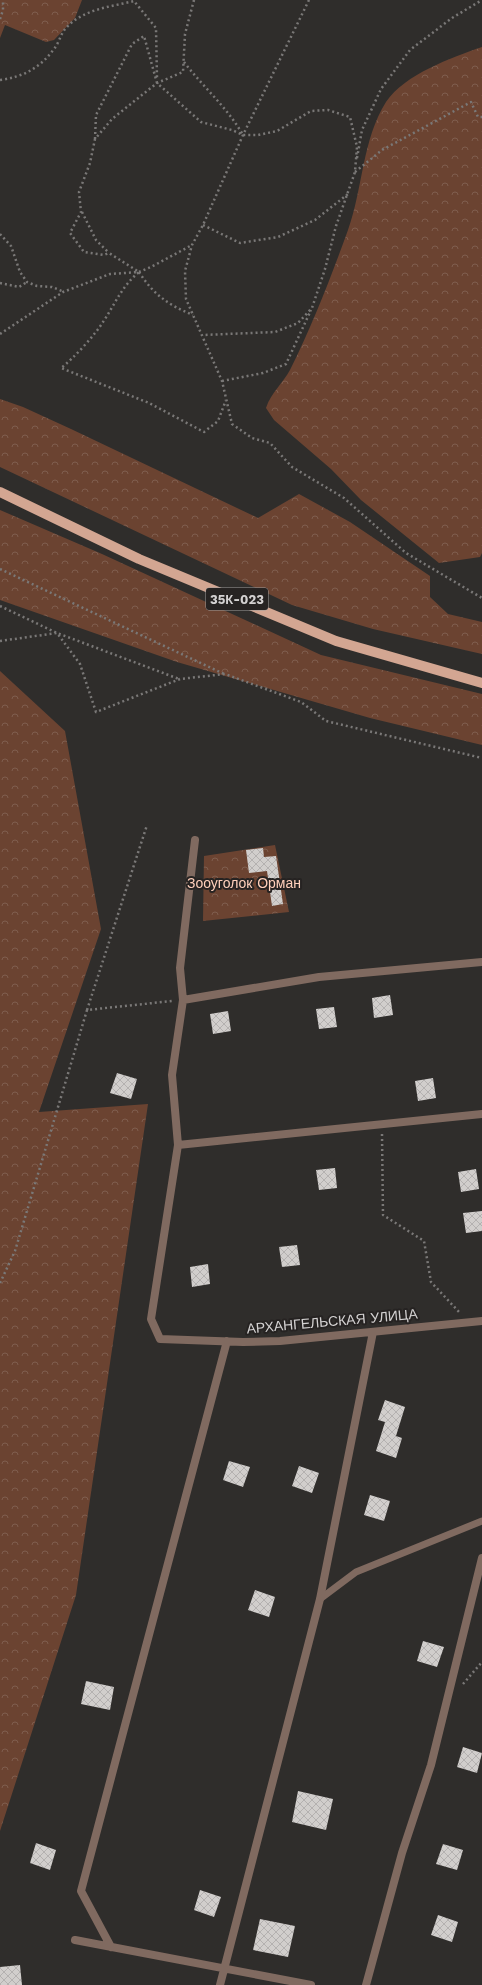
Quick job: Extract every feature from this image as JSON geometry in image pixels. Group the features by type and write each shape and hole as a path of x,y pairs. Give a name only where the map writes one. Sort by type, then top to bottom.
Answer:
{"main road":[{"name":"35К-023","path":"0,492 139,558 331,639 482,683"}],"street":[{"path":"195,840 180,968 183,1000 172,1075 178,1145 482,1114"},
{"path":"183,1000 319,977 482,962"},
{"name":"АРХАНГЕЛЬСКАЯ УЛИЦА","path":"178,1145 151,1320 160,1339 280,1341 482,1321"},
{"path":"220,1985 320,1599 373,1332"},
{"path":"111,1947 81,1891 227,1341"},
{"path":"366,1985 402,1853 431,1765 482,1558"},
{"path":"75,1940 224,1970 311,1985"}],"lane":[{"path":"320,1599 356,1572 482,1521"}],"path":[{"path":"0,19 3,10 3,0"},
{"path":"95,139 112,119 157,83 183,72 185,34 194,0"},
{"path":"309,0 243,135 203,226 192,245 185,271 186,299 222,381 232,424 252,438 270,443 292,467 344,498 406,553 482,598"},
{"path":"222,381 263,373 286,364 312,308 325,270 336,226 355,172 362,130 381,89 410,50 452,18 482,0"},
{"path":"0,80 17,78 32,71 54,49 66,28 87,12 134,1 156,28 157,83"},
{"path":"193,316 172,307 147,284 138,272 109,253 96,240 81,212 79,192 90,163 95,139 96,115 132,44 144,36 157,83 201,122 232,130 243,135 258,135 277,131 311,111 328,110 339,112 350,117 356,147 355,172"},
{"path":"184,62 233,118 243,135"},
{"path":"355,172 382,150 471,102 478,117 482,117"},
{"path":"203,226 240,243 278,237 315,220 348,194"},
{"path":"81,212 70,234 76,245 84,252 104,255 109,253"},
{"path":"0,234 11,246 20,272 27,282 37,286 52,287 63,292"},
{"path":"0,334 63,292 110,274 138,272 151,267 192,245"},
{"path":"138,272 128,280 103,324 72,360 61,368 149,403 204,432 218,421 226,400"},
{"path":"0,283 19,287 27,282"},
{"path":"203,335 275,332 298,323 312,308"},
{"path":"0,569 225,674 301,702 326,721 482,758"},
{"path":"0,606 57,633 180,679"},
{"path":"57,633 80,664 96,712 180,679 225,674"},
{"path":"0,641 57,633"},
{"path":"0,1283 15,1251 87,1010 147,825"},
{"path":"87,1010 183,1000"},
{"path":"382,1123 383,1215 424,1241 431,1282 468,1322"},
{"path":"462,1685 482,1662"}],"green space":[{"path":"0,0 82,0 75,18 54,40 46,42 5,25 0,38"},
{"path":"482,47 482,553 480,557 439,563 361,500 331,469 274,420 266,408 290,370 328,283 353,214 367,148 372,132 386,102 394,92 417,75 443,62"},
{"path":"0,399 23,407 71,429 258,518 299,494 350,522 430,576 430,597 448,614 482,622 482,654 373,629 292,605 0,467"},
{"path":"0,510 102,554 321,655 482,694 482,745 370,718 177,662 0,600"},
{"path":"0,671 65,731 101,929 39,1112 148,1104 76,1595 0,1831"},
{"name":"Зооуголок Орман","path":"275,845 289,912 203,921 204,856"}],"building":[{"path":"263,848 264,857 276,856 283,904 272,906 267,871 249,873 246,850"},
{"path":"390,995 393,1015 374,1018 372,998"},
{"path":"334,1007 337,1027 319,1029 316,1009"},
{"path":"228,1011 231,1031 213,1034 210,1014"},
{"path":"117,1073 137,1079 131,1099 110,1093"},
{"path":"433,1078 436,1098 418,1101 415,1081"},
{"path":"335,1168 337,1188 319,1190 316,1170"},
{"path":"476,1169 479,1189 461,1192 458,1172"},
{"path":"482,1211 482,1231 466,1233 463,1213"},
{"path":"297,1245 300,1265 282,1267 279,1247"},
{"path":"208,1264 210,1284 192,1287 190,1267"},
{"path":"385,1400 405,1407 396,1436 402,1438 396,1458 376,1451 385,1422 378,1420"},
{"path":"229,1461 250,1467 243,1487 223,1480"},
{"path":"299,1466 319,1473 312,1493 292,1486"},
{"path":"370,1495 390,1501 384,1521 364,1515"},
{"path":"255,1590 275,1597 269,1617 248,1610"},
{"path":"423,1641 444,1647 437,1667 417,1661"},
{"path":"86,1681 114,1687 110,1710 81,1704"},
{"path":"463,1747 482,1753 477,1773 457,1767"},
{"path":"298,1791 333,1799 326,1830 292,1822"},
{"path":"36,1843 56,1850 50,1870 30,1863"},
{"path":"443,1844 463,1850 457,1870 436,1864"},
{"path":"200,1890 221,1897 214,1917 194,1910"},
{"path":"438,1915 458,1922 452,1942 431,1935"},
{"path":"260,1919 295,1926 288,1957 253,1950"},
{"path":"20,1965 22,1985 0,1985 0,1967"}]}
